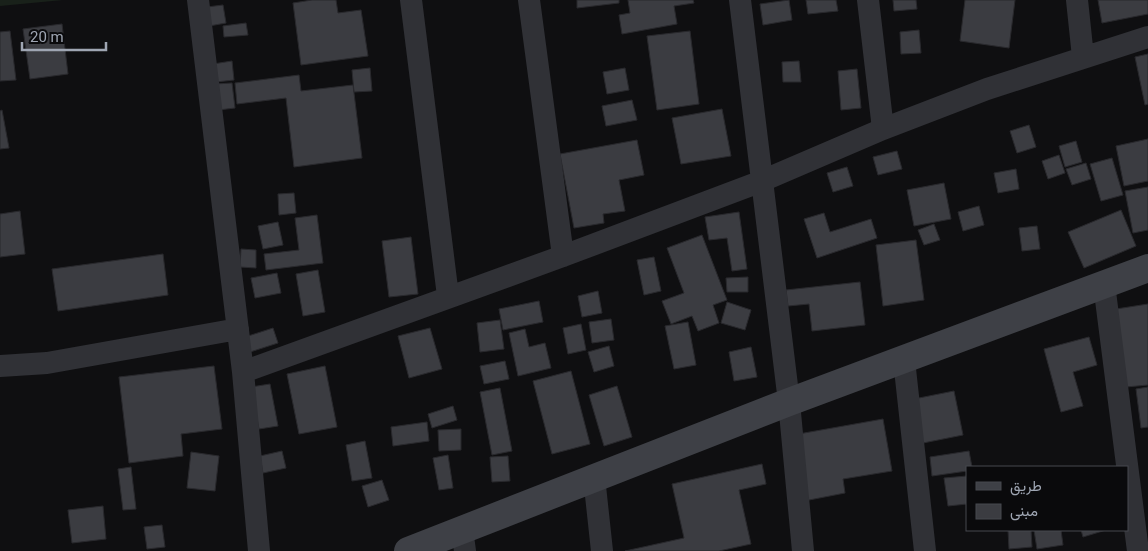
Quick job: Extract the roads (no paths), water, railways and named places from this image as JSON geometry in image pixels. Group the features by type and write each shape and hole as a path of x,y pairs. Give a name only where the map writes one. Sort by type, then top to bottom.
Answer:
{"street":[{"path":"198,0 243,372 260,551"},
{"path":"411,0 448,296"},
{"path":"529,0 564,256"},
{"path":"740,0 789,402 803,551"},
{"path":"868,0 883,129"},
{"path":"1077,0 1083,57"},
{"path":"243,372 448,296 564,256 762,180 883,129 987,89 1148,37"},
{"path":"408,551 464,540 594,477 1148,268"},
{"path":"1104,284 1127,466"},
{"path":"0,366 47,363 238,329"},
{"path":"904,360 925,551"},
{"path":"1128,472 1138,551"},
{"path":"594,477 602,551"}]}
